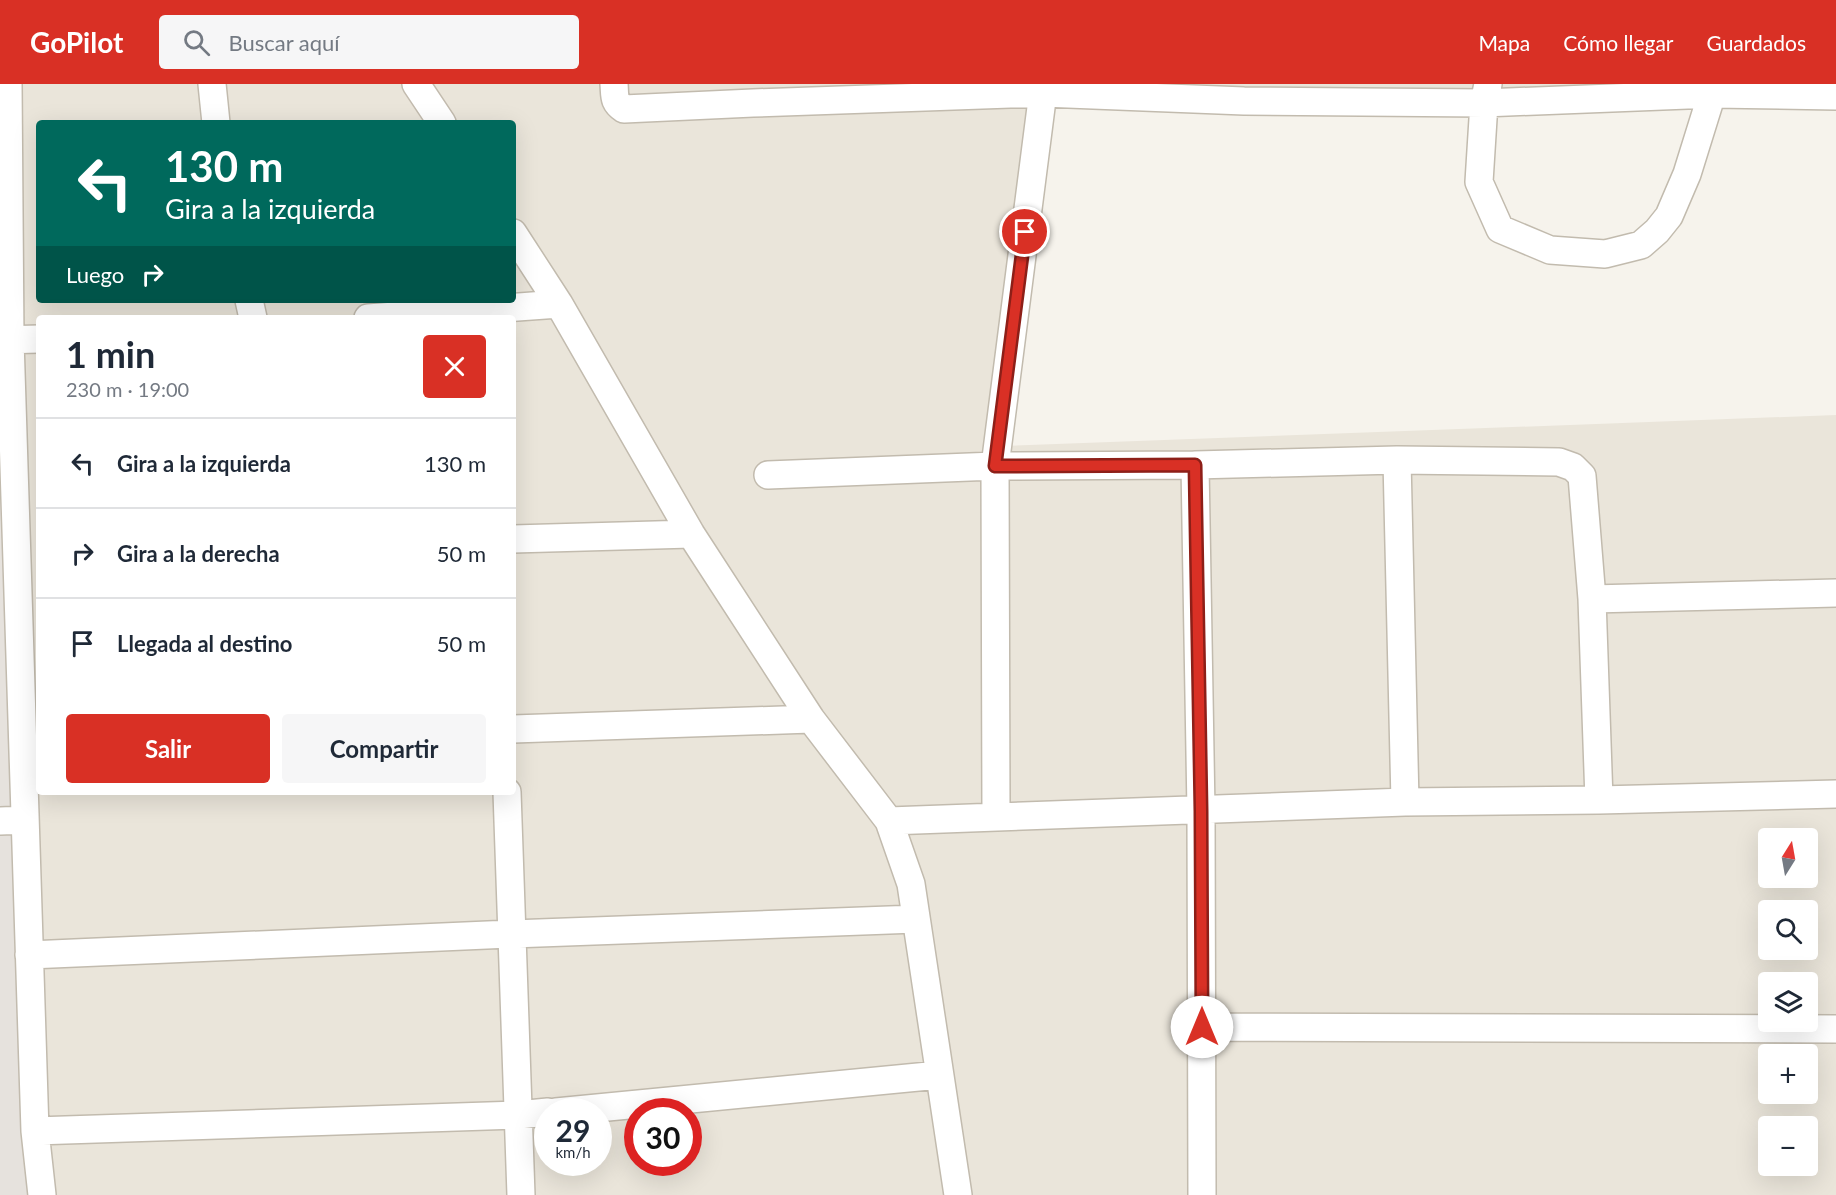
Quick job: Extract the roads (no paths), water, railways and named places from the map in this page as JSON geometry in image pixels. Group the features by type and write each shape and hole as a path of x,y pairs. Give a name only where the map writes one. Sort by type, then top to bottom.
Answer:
{"street":[{"path":"8,84 5,340 27,529 31,745 13,820 30,955 35,1131 42,1195"},
{"path":"213,84 216,120"},
{"path":"416,84 440,120"},
{"path":"614,84 615,99 624,109 753,93 1043,88 1246,93 1486,94 1714,89 1836,96"},
{"path":"996,817 995,466 1043,88"},
{"path":"1486,94 1479,182 1500,229 1550,250 1605,254 1641,245 1657,231 1668,216 1687,174 1714,89"},
{"path":"516,238 559,304 691,534 811,719 889,821 911,884 958,1195"},
{"path":"409,315 559,304"},
{"path":"5,340 36,339"},
{"path":"768,475 995,466 1195,465 1397,460 1559,462 1573,467 1582,476 1592,600 1599,800"},
{"path":"1397,460 1405,802"},
{"path":"1195,465 1201,811 1202,1195"},
{"path":"516,539 691,534"},
{"path":"1592,600 1836,593"},
{"path":"516,729 811,719"},
{"path":"889,821 1405,802 1836,794"},
{"path":"507,795 521,1195"},
{"path":"30,955 916,919"},
{"path":"1202,1027 1836,1029"},
{"path":"612,1107 939,1075"},
{"path":"35,1131 534,1113"}]}
